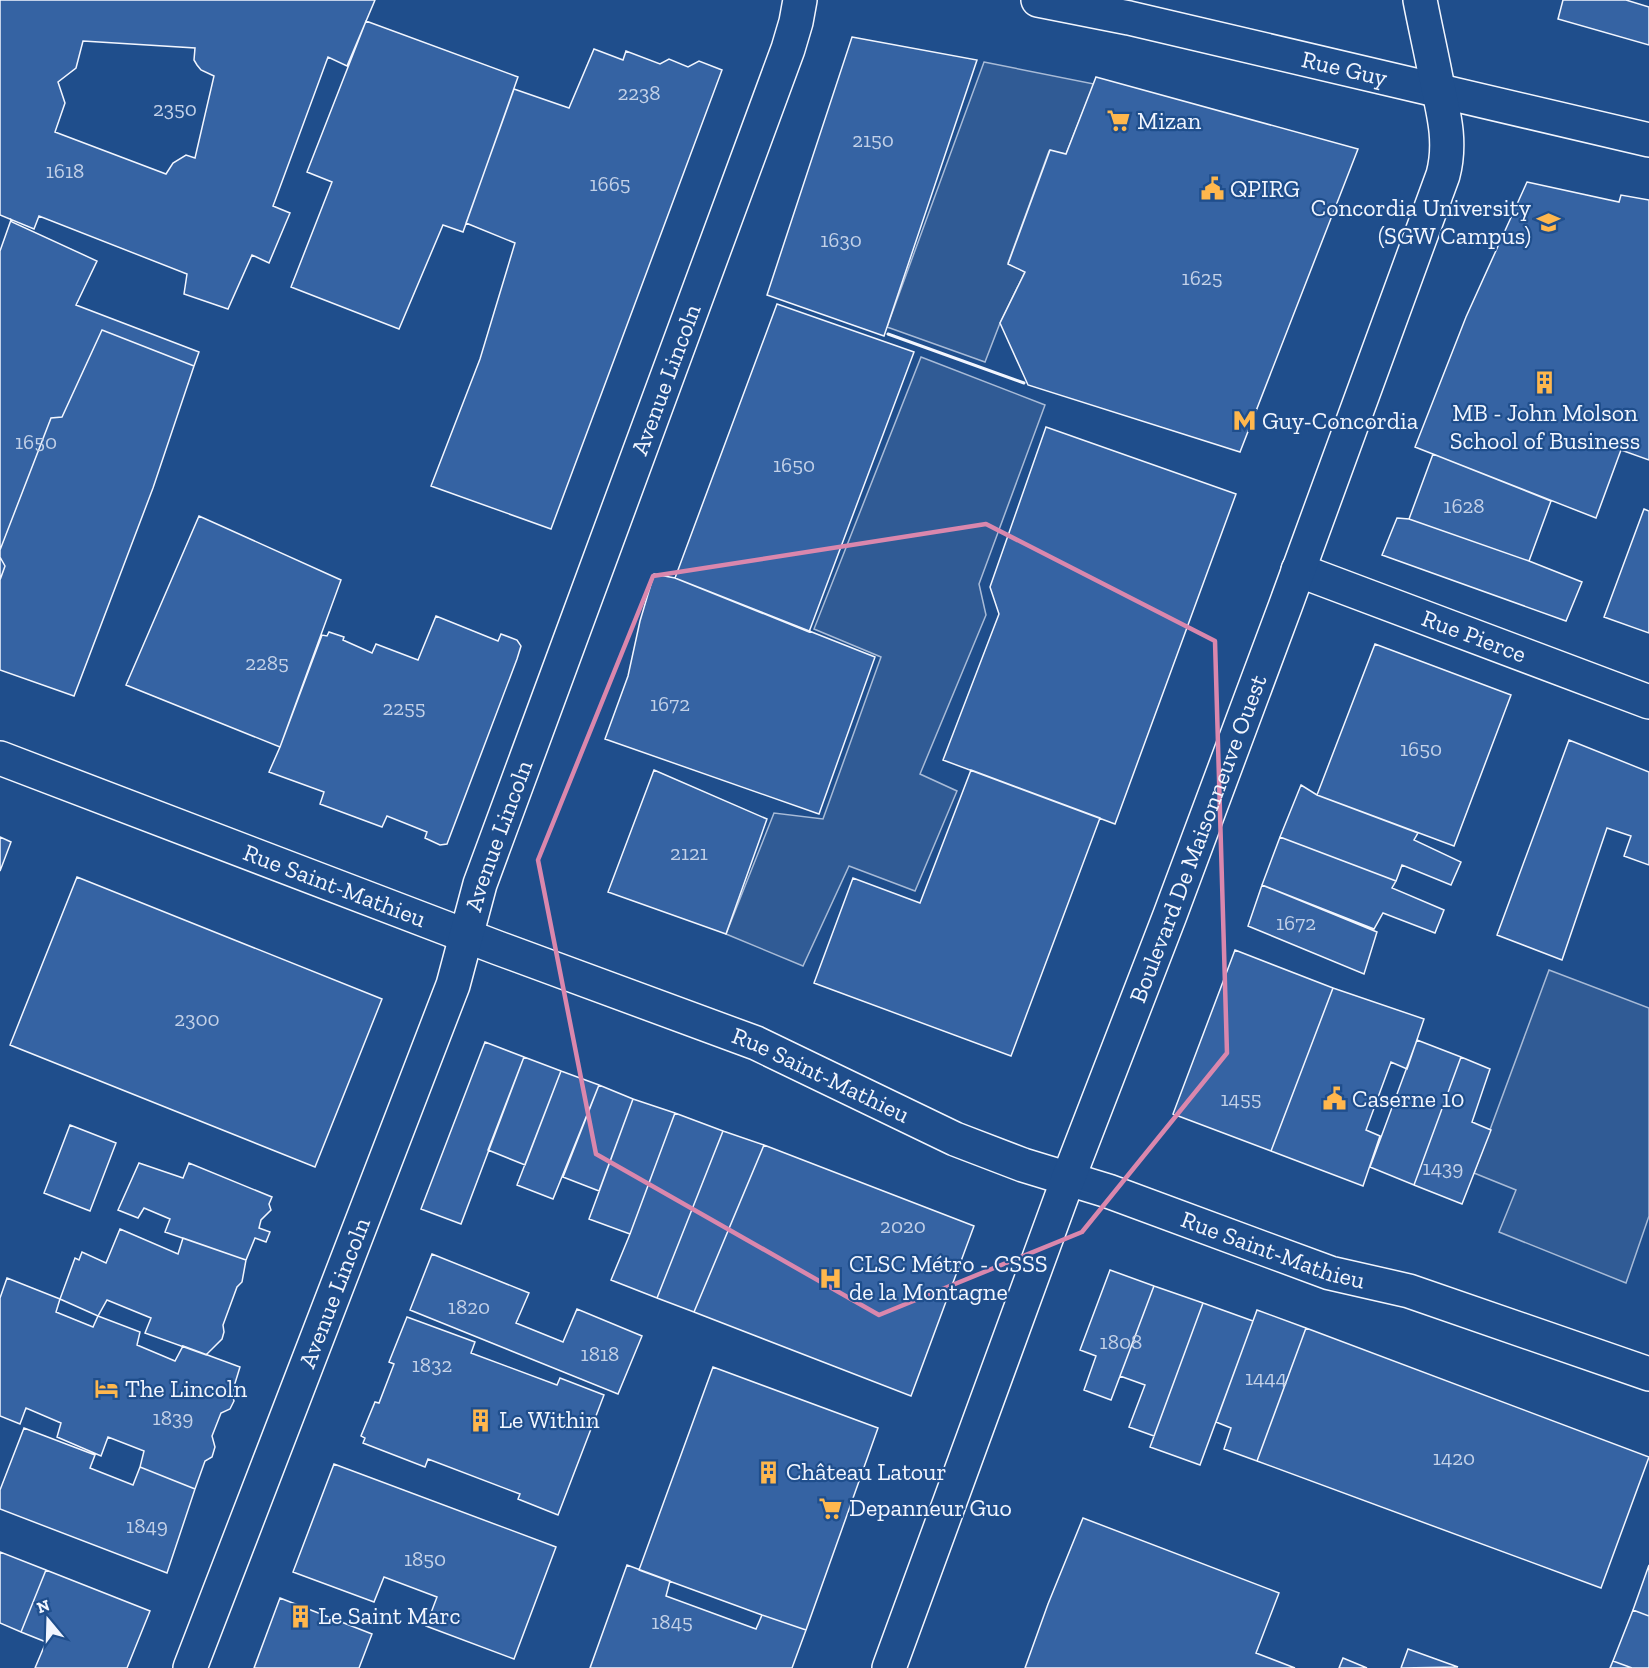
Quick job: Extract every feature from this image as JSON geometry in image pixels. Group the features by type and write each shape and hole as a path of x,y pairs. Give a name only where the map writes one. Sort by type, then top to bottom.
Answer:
{"street":[{"name":"Avenue Lincoln","path":"190,1668 453,985 480,884 788,49 800,0"},
{"name":"Rue Guy","path":"1038,0 1129,18 1649,140"},
{"name":"Boulevard De Maisonneuve Ouest","path":"889,1668 1068,1179 1174,904 1443,175 1448,135 1420,0"},
{"name":"Rue Pierce","path":"1298,570 1649,702"},
{"name":"Rue Saint-Mathieu","path":"0,758 466,936 756,1043 955,1139 1023,1165 1130,1199 1330,1273 1409,1291 1649,1374"}],"highlighted area":[{"path":"986,524 1215,641 1227,1053 1082,1232 879,1315 596,1154 538,860 653,576"}],"shaded area":[{"path":"984,62 1094,84 1066,154 1049,151 1008,263 1025,272 1000,323 985,362 887,327"},
{"path":"921,357 1045,405 979,584 986,615 920,774 957,791 915,891 849,866 803,966 726,934 774,813 823,819 881,657 814,629"},
{"path":"1549,970 1649,1008 1649,1216 1626,1283 1499,1232 1516,1190 1474,1173"}],"building":[{"path":"0,0 375,0 347,66 328,57 273,206 290,213 269,263 252,255 228,309 184,294 187,274 39,216 34,229 0,215","holes":["83,41 195,48 194,60 197,65 201,70 214,76 195,158 186,155 173,163 166,174 55,132 65,103 58,82 76,68"]},
{"path":"1563,0 1626,0 1649,7 1649,45 1558,19"},
{"path":"366,21 518,77 463,232 443,225 399,329 291,287 332,182 307,172"},
{"path":"852,37 977,60 884,336 767,295"},
{"path":"594,49 623,60 626,51 660,64 669,59 688,67 699,61 722,70 551,529 431,486 480,359 515,243 466,223 514,89 569,108"},
{"path":"1096,77 1358,149 1240,452 1028,385 1000,323 1025,272 1008,264 1050,150 1066,154"},
{"name":"MB - John Molson School of Business","path":"1527,182 1619,202 1621,195 1649,200 1649,460 1621,450 1596,518 1415,447 1466,317"},
{"path":"11,220 97,261 76,305 199,352 194,366 102,330 62,417 51,418 0,550 0,251"},
{"path":"777,304 914,352 809,632 675,578"},
{"path":"102,330 194,366 153,488 74,696 0,670 0,580 5,566 0,557 0,550 51,418 62,417"},
{"path":"1046,427 1236,494 1115,824 943,760 999,614 990,587"},
{"path":"1433,454 1551,501 1529,561 1409,519"},
{"path":"1644,509 1649,511 1649,633 1604,617"},
{"path":"199,516 341,580 280,747 126,685"},
{"path":"1397,518 1409,519 1582,582 1566,621 1382,555"},
{"path":"0,557 5,566 0,580"},
{"path":"654,574 675,578 875,657 819,814 605,739 628,676 640,621"},
{"path":"436,616 498,641 501,634 517,640 521,646 447,844 440,845 425,838 427,832 387,816 382,827 320,804 324,792 269,772 322,635 327,636 329,632 344,637 343,640 372,653 376,644 418,660"},
{"path":"1375,644 1511,695 1454,846 1317,795"},
{"path":"1569,740 1649,772 1649,865 1624,856 1631,836 1607,828 1562,960 1497,935"},
{"path":"654,770 767,819 726,934 608,892"},
{"path":"971,770 1100,818 1011,1056 814,983 853,878 920,903"},
{"path":"1301,785 1317,795 1418,833 1414,840 1461,862 1451,885 1402,865 1396,881 1280,837"},
{"path":"0,837 11,842 0,871"},
{"path":"1280,837 1396,881 1392,888 1444,910 1435,933 1383,913 1374,929 1262,885"},
{"path":"77,877 382,999 315,1167 10,1045"},
{"path":"1262,885 1377,932 1364,974 1248,926"},
{"path":"1235,950 1333,988 1271,1151 1173,1114"},
{"name":"Caserne 10","path":"1333,988 1424,1019 1407,1069 1391,1062 1366,1130 1380,1136 1363,1186 1271,1151"},
{"path":"1417,1040 1461,1057 1414,1185 1370,1167"},
{"path":"485,1042 524,1057 461,1224 421,1209"},
{"path":"524,1057 561,1071 525,1165 488,1150"},
{"path":"1461,1057 1490,1069 1472,1122 1491,1130 1462,1204 1414,1185"},
{"path":"561,1071 599,1085 553,1199 517,1185"},
{"path":"599,1085 633,1099 599,1191 563,1177"},
{"path":"633,1099 675,1113 630,1234 589,1219"},
{"path":"675,1113 723,1131 657,1298 611,1280"},
{"path":"70,1125 116,1143 90,1211 44,1193"},
{"path":"723,1131 764,1145 694,1312 657,1298"},
{"name":"CLSC Métro - CSSS de la Montagne","path":"764,1145 974,1226 911,1396 694,1312"},
{"path":"139,1163 183,1178 189,1163 272,1197 269,1204 271,1210 261,1220 259,1228 270,1232 266,1242 255,1238 246,1260 165,1232 170,1219 144,1208 138,1218 118,1210"},
{"path":"120,1229 178,1254 183,1238 246,1260 242,1282 237,1287 223,1325 222,1339 206,1355 145,1333 151,1318 107,1300 98,1316 60,1299 75,1258 79,1260 82,1252 106,1263"},
{"path":"432,1254 529,1293 516,1323 563,1342 577,1309 642,1336 618,1394 410,1310"},
{"path":"1110,1270 1154,1286 1111,1400 1084,1390 1096,1356 1080,1350"},
{"path":"7,1278 60,1299 56,1312 93,1327 98,1316 140,1332 137,1345 175,1361 183,1346 240,1367 232,1393 234,1401 230,1409 221,1413 212,1436 215,1447 212,1457 205,1461 195,1489 140,1467 144,1451 108,1437 101,1456 57,1437 61,1423 26,1408 20,1424 0,1416 0,1298"},
{"path":"1154,1286 1203,1303 1154,1436 1129,1427 1145,1385 1120,1376"},
{"path":"1203,1303 1253,1321 1200,1465 1150,1447"},
{"path":"1257,1310 1306,1328 1257,1461 1224,1449 1231,1428 1216,1422"},
{"name":"Le Within","path":"407,1317 475,1342 471,1353 557,1385 560,1378 604,1395 558,1515 518,1499 520,1494 428,1459 425,1467 363,1443 365,1438 361,1436 375,1402 379,1403 394,1364 389,1362"},
{"path":"1306,1328 1649,1457 1601,1588 1257,1461"},
{"name":"Château Latour","path":"713,1367 878,1428 806,1630 639,1570"},
{"path":"24,1428 95,1455 90,1468 133,1485 140,1467 195,1489 167,1573 0,1509 0,1490"},
{"path":"334,1464 556,1547 514,1659 426,1626 437,1597 384,1577 374,1602 293,1572"},
{"path":"1083,1518 1279,1593 1256,1653 1295,1668 1025,1668"},
{"path":"0,1552 46,1570 21,1632 0,1623"},
{"path":"627,1565 670,1581 666,1596 756,1629 762,1615 806,1630 792,1668 590,1668"},
{"path":"1649,1565 1649,1616 1633,1610"},
{"path":"46,1570 150,1611 127,1668 35,1668 46,1642 21,1632"},
{"name":"Le Saint Marc","path":"280,1598 372,1634 359,1668 254,1668"},
{"path":"1633,1610 1649,1616 1649,1668 1632,1668 1613,1661"},
{"path":"1408,1649 1458,1667 1401,1668"},
{"path":"1343,1658 1367,1668 1339,1668"},
{"path":"1613,1661 1632,1668 1610,1668"}],"wall":[{"path":"888,334 1024,383"}],"place":[{"name":"Mizan","path":"1119,121"},
{"name":"QPIRG","path":"1212,189"},
{"name":"Concordia University (SGW Campus)","path":"1549,222"},
{"name":"MB - John Molson School of Business","path":"1545,383"},
{"name":"Guy-Concordia","path":"1244,421"},
{"name":"Caserne 10","path":"1334,1099"},
{"name":"CLSC Métro - CSSS de la Montagne","path":"831,1278"},
{"name":"The Lincoln","path":"107,1389"},
{"name":"Le Within","path":"481,1420"},
{"name":"Château Latour","path":"768,1472"},
{"name":"Depanneur Guo","path":"831,1508"},
{"name":"Le Saint Marc","path":"300,1616"}]}
